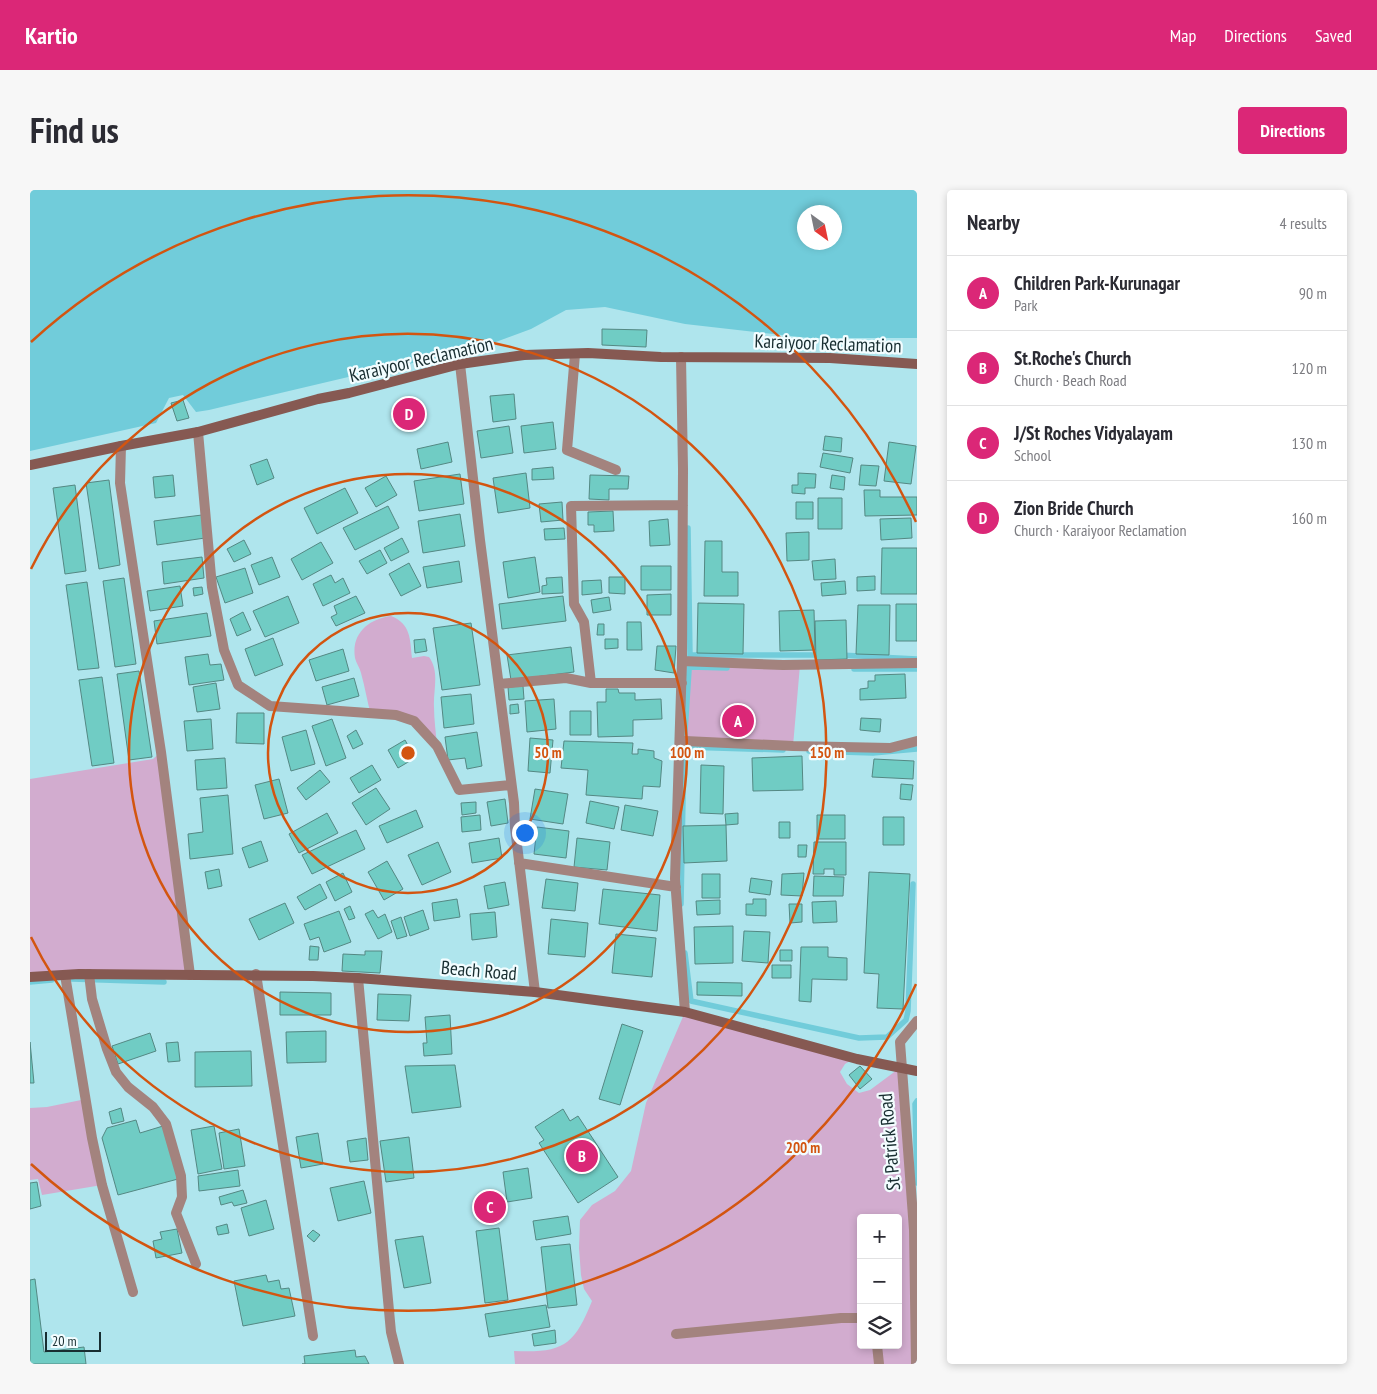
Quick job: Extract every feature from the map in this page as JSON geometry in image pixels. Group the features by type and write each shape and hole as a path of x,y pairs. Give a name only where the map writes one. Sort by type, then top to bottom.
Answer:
{"main road":[{"name":"Karaiyoor Reclamation","path":"30,465 198,432 318,399 460,364 524,355 575,354 661,358 830,358 917,364"},
{"name":"Beach Road","path":"30,976 256,974 358,978 535,992 685,1012 857,1059 917,1071"}],"street":[{"path":"575,354 567,450 616,470"},
{"path":"681,357 683,505 682,683 676,887 685,1012"},
{"path":"460,364 511,784 518,863 535,992"},
{"path":"198,432 212,587 224,650 238,685 270,706 396,716 414,722 436,746 459,790 511,784"},
{"path":"121,446 120,483 160,743 190,975"},
{"path":"591,683 584,622 574,604 571,506 683,505"},
{"path":"682,661 783,665 917,663"},
{"path":"499,684 566,678 591,683 682,683"},
{"path":"681,743 685,741 890,748 917,741"},
{"path":"518,863 676,887"},
{"path":"89,974 92,999 116,1072 128,1087 153,1107 166,1124 181,1176 182,1197 176,1212 196,1264"},
{"path":"256,974 313,1336"},
{"path":"65,975 94,1148 102,1185 133,1292"},
{"path":"358,978 391,1332 399,1364"},
{"name":"St Patrick Road","path":"916,1364 916,1260 900,1042 917,1021"},
{"path":"676,1334 857,1318"},
{"path":"877,1349 879,1364"}],"shaded area":[{"path":"391,616 398,619 406,628 410,638 412,658 429,657 432,663 435,675 434,712 437,746 414,721 371,715 354,649 363,629 376,620"},
{"path":"682,661 800,665 793,746 685,741"},
{"path":"161,752 190,975 30,977 30,779 153,759"},
{"path":"685,1012 855,1058 845,1064 840,1072 847,1084 859,1093 870,1090 901,1067 916,1364 515,1364 514,1351 555,1348 565,1344 579,1328 592,1301 584,1289 581,1275 579,1248 580,1220 592,1205 615,1191 631,1171 646,1103"},
{"path":"86,1099 102,1185 42,1195 38,1179 30,1180 30,1108 47,1107"}],"water":[{"path":"30,190 917,190 917,338 809,338 685,324 605,307 566,310 531,329 474,350 361,374 209,410 196,412 183,395 169,398 156,423 30,451"}],"building":[{"path":"602,329 647,330 646,347 602,345"},
{"path":"514,394 516,419 493,422 490,396"},
{"path":"183,400 189,418 177,421 171,403"},
{"path":"553,422 556,449 524,453 521,426"},
{"path":"509,426 513,453 481,458 477,431"},
{"path":"825,436 842,438 841,452 823,450"},
{"path":"448,442 452,462 421,469 417,449"},
{"path":"889,442 916,446 911,484 884,481"},
{"path":"823,453 853,458 850,473 820,467"},
{"path":"267,459 274,478 257,485 250,465"},
{"path":"861,465 879,466 876,486 859,485"},
{"path":"553,467 554,479 532,480 532,469"},
{"path":"526,473 530,508 498,513 493,478"},
{"path":"798,473 816,474 815,488 805,488 805,494 792,493 792,485 798,485"},
{"path":"460,474 464,504 419,511 414,481"},
{"path":"173,475 175,496 155,498 153,477"},
{"path":"590,475 629,476 628,489 609,489 609,500 589,499"},
{"path":"832,475 845,477 844,490 830,488"},
{"path":"386,476 397,495 376,507 365,488"},
{"path":"109,480 120,565 99,569 86,483"},
{"path":"75,485 86,571 65,574 53,488"},
{"path":"345,488 358,513 317,534 304,508"},
{"path":"864,490 880,490 880,497 917,497 917,515 865,516"},
{"path":"818,498 842,498 842,529 818,529"},
{"path":"562,502 563,520 541,522 539,504"},
{"path":"796,502 813,502 813,519 796,519"},
{"path":"388,506 399,528 355,550 343,528"},
{"path":"613,511 614,531 594,532 594,525 588,525 588,512"},
{"path":"460,514 465,546 423,553 418,521"},
{"path":"202,515 205,538 157,545 154,521"},
{"path":"911,518 912,538 881,540 880,519"},
{"path":"668,519 670,545 650,546 649,521"},
{"path":"564,528 565,539 545,540 544,529"},
{"path":"809,532 809,560 787,561 786,533"},
{"path":"402,538 409,552 391,561 384,548"},
{"path":"244,540 251,554 234,562 227,549"},
{"path":"705,541 722,541 722,572 738,572 738,596 704,596"},
{"path":"321,542 333,563 302,580 291,559"},
{"path":"882,548 917,548 917,594 881,594"},
{"path":"380,550 387,563 367,574 359,561"},
{"path":"202,557 204,578 164,584 162,562"},
{"path":"272,557 280,577 259,585 251,565"},
{"path":"535,557 540,592 508,598 503,562"},
{"path":"835,559 836,579 814,580 812,561"},
{"path":"459,561 462,582 427,588 423,567"},
{"path":"409,563 421,586 401,596 389,574"},
{"path":"641,566 671,566 671,590 641,590"},
{"path":"245,568 253,593 225,603 216,577"},
{"path":"331,575 335,583 343,578 350,593 323,606 313,584"},
{"path":"875,576 875,590 857,591 857,577"},
{"path":"562,577 563,593 542,594 542,586 547,585 546,578"},
{"path":"609,577 625,577 625,594 609,593"},
{"path":"124,578 136,664 115,667 103,581"},
{"path":"601,580 602,593 582,595 582,581"},
{"path":"845,581 846,594 822,596 821,583"},
{"path":"87,582 99,668 78,670 66,585"},
{"path":"180,586 183,606 150,611 147,591"},
{"path":"202,587 203,594 194,596 193,588"},
{"path":"671,594 671,615 647,615 647,595"},
{"path":"288,596 299,623 265,637 253,611"},
{"path":"356,596 365,613 336,626 331,617 337,614 334,606"},
{"path":"563,596 566,621 502,629 499,604"},
{"path":"609,597 611,610 593,613 591,600"},
{"path":"698,603 744,604 743,654 697,653"},
{"path":"896,604 917,604 917,641 896,641"},
{"path":"858,605 890,605 889,655 856,654"},
{"path":"814,610 815,650 780,651 779,611"},
{"path":"243,612 251,630 237,636 230,619"},
{"path":"207,613 211,636 157,644 154,621"},
{"path":"846,620 847,659 816,660 815,621"},
{"path":"627,622 641,622 642,650 627,650"},
{"path":"471,623 480,685 442,690 433,628"},
{"path":"598,624 604,624 604,635 597,635"},
{"path":"273,638 283,665 255,676 245,649"},
{"path":"425,639 427,651 415,653 414,640"},
{"path":"605,639 618,639 618,648 605,649"},
{"path":"657,646 676,646 674,673 655,670"},
{"path":"571,647 574,672 511,680 507,655"},
{"path":"343,649 349,671 316,681 309,660"},
{"path":"208,654 210,665 221,664 224,680 189,685 185,657"},
{"path":"139,671 152,757 129,760 117,674"},
{"path":"905,674 906,698 860,700 860,689 868,688 868,681 875,681 875,675"},
{"path":"102,677 114,763 92,766 79,680"},
{"path":"354,678 359,696 327,705 322,687"},
{"path":"216,683 220,709 197,712 193,687"},
{"path":"523,686 524,699 509,700 508,687"},
{"path":"606,689 618,689 619,693 635,693 635,700 661,699 662,719 633,720 633,736 598,737 597,702 606,702"},
{"path":"471,694 474,724 444,728 441,697"},
{"path":"554,699 556,729 527,732 525,701"},
{"path":"518,704 519,713 510,714 510,705"},
{"path":"570,711 591,711 591,735 570,735"},
{"path":"237,713 264,713 264,744 236,743"},
{"path":"861,718 881,719 880,732 860,730"},
{"path":"211,719 213,749 187,751 184,721"},
{"path":"332,719 346,758 326,766 312,726"},
{"path":"306,730 315,764 291,771 282,737"},
{"path":"356,730 363,744 353,749 347,736"},
{"path":"477,732 482,766 467,769 465,758 448,760 445,737"},
{"path":"530,738 553,740 550,773 528,771"},
{"path":"405,740 415,758 398,768 388,750"},
{"path":"564,741 633,743 632,754 638,754 638,749 654,751 654,758 662,761 660,787 643,786 642,799 586,795 588,770 561,768"},
{"path":"802,756 803,790 753,791 752,758"},
{"path":"225,758 227,788 197,790 195,760"},
{"path":"874,759 914,761 913,779 872,777"},
{"path":"372,765 381,780 359,793 350,778"},
{"path":"701,765 724,766 723,814 700,813"},
{"path":"320,770 330,782 306,800 297,788"},
{"path":"279,779 288,813 264,819 255,785"},
{"path":"901,784 913,785 911,800 900,799"},
{"path":"376,788 390,809 366,825 352,803"},
{"path":"535,789 568,794 563,824 530,819"},
{"path":"228,795 233,854 190,859 188,834 203,832 200,798"},
{"path":"505,799 508,823 491,826 487,802"},
{"path":"590,801 619,807 614,829 586,823"},
{"path":"476,802 476,813 462,815 461,803"},
{"path":"625,805 658,811 653,836 621,830"},
{"path":"416,810 423,827 387,843 379,826"},
{"path":"327,813 338,833 299,853 289,834"},
{"path":"738,813 738,824 726,825 725,814"},
{"path":"480,815 481,830 462,832 461,817"},
{"path":"817,815 845,815 845,839 817,839"},
{"path":"883,817 904,817 904,845 883,845"},
{"path":"779,822 790,822 790,838 779,838"},
{"path":"726,825 727,861 684,863 683,826"},
{"path":"537,827 569,831 566,858 534,854"},
{"path":"356,830 365,849 312,874 302,855"},
{"path":"499,838 502,858 472,863 469,843"},
{"path":"577,838 610,842 607,870 574,867"},
{"path":"261,841 268,861 249,868 242,848"},
{"path":"438,842 451,872 422,885 408,855"},
{"path":"814,842 846,842 846,875 834,875 834,869 824,869 824,874 813,874"},
{"path":"798,845 807,845 806,857 798,857"},
{"path":"387,861 403,889 384,900 368,872"},
{"path":"219,869 222,886 208,889 205,872"},
{"path":"869,872 910,874 903,1009 877,1008 879,974 864,973"},
{"path":"343,873 352,892 335,901 326,882"},
{"path":"804,873 802,896 781,895 782,874"},
{"path":"702,874 720,874 720,898 702,898"},
{"path":"814,876 844,877 843,896 813,896"},
{"path":"751,878 772,881 770,895 749,892"},
{"path":"546,879 578,883 575,911 542,908"},
{"path":"505,882 509,905 488,909 484,886"},
{"path":"320,884 327,898 305,910 297,897"},
{"path":"603,889 660,895 657,931 599,924"},
{"path":"457,899 460,917 434,921 432,903"},
{"path":"753,899 766,899 766,916 746,915 746,904 753,904"},
{"path":"720,900 720,914 697,915 696,901"},
{"path":"836,901 837,922 813,923 812,902"},
{"path":"285,903 294,923 259,940 249,919"},
{"path":"789,904 802,904 802,922 790,923"},
{"path":"350,906 355,918 349,920 344,909"},
{"path":"373,910 378,918 385,914 392,932 378,939 365,914"},
{"path":"423,910 429,929 410,936 404,917"},
{"path":"339,911 351,942 324,952 319,937 310,940 304,924"},
{"path":"495,912 497,937 472,940 470,914"},
{"path":"401,917 407,936 397,939 391,921"},
{"path":"551,919 588,923 585,957 548,954"},
{"path":"733,926 733,963 695,964 694,927"},
{"path":"744,931 770,932 768,963 742,961"},
{"path":"616,934 656,938 652,977 612,973"},
{"path":"310,946 319,947 318,960 309,960"},
{"path":"801,947 828,947 828,957 847,958 847,980 812,979 811,1002 799,1001"},
{"path":"780,950 792,950 792,961 780,961"},
{"path":"365,951 382,951 380,973 342,971 343,954 365,955"},
{"path":"772,965 791,965 791,978 772,978"},
{"path":"697,982 742,983 742,996 697,995"},
{"path":"280,992 331,993 331,1015 280,1015"},
{"path":"378,994 411,995 409,1021 377,1020"},
{"path":"450,1015 452,1054 424,1056 423,1043 427,1043 425,1017"},
{"path":"622,1024 643,1031 620,1105 599,1099"},
{"path":"326,1031 326,1062 287,1063 286,1032"},
{"path":"150,1033 156,1051 118,1064 112,1046"},
{"path":"30,1042 34,1083 30,1083"},
{"path":"178,1042 180,1061 168,1062 166,1043"},
{"path":"251,1051 252,1086 195,1087 195,1052"},
{"path":"455,1065 461,1107 412,1113 405,1066"},
{"path":"860,1066 872,1079 860,1089 849,1075"},
{"path":"121,1108 124,1121 112,1124 109,1112"},
{"path":"563,1109 570,1121 578,1116 618,1177 578,1203 539,1143 544,1140 535,1127"},
{"path":"136,1120 140,1133 163,1126 178,1179 118,1195 102,1138 107,1128"},
{"path":"214,1126 222,1169 198,1174 191,1130"},
{"path":"239,1129 245,1166 224,1169 219,1133"},
{"path":"318,1133 323,1164 301,1168 296,1137"},
{"path":"409,1137 414,1178 386,1182 380,1141"},
{"path":"366,1138 368,1160 350,1162 347,1141"},
{"path":"528,1168 532,1198 507,1202 503,1172"},
{"path":"238,1170 240,1186 199,1191 198,1176"},
{"path":"364,1181 371,1213 338,1221 330,1188"},
{"path":"37,1182 41,1206 30,1209 30,1183"},
{"path":"243,1190 247,1203 234,1206 232,1202 221,1205 219,1197"},
{"path":"266,1200 274,1229 249,1236 241,1208"},
{"path":"568,1216 571,1234 536,1240 533,1221"},
{"path":"227,1224 229,1233 218,1235 216,1227"},
{"path":"499,1228 508,1300 485,1303 476,1231"},
{"path":"177,1229 182,1253 156,1258 153,1241 162,1239 160,1232"},
{"path":"313,1230 320,1235 314,1242 307,1236"},
{"path":"423,1236 431,1283 404,1288 395,1240"},
{"path":"570,1244 577,1305 548,1308 541,1247"},
{"path":"266,1275 268,1282 279,1280 281,1289 289,1288 295,1316 243,1326 234,1281"},
{"path":"35,1279 44,1352 84,1347 86,1364 30,1364 30,1280"},
{"path":"546,1305 550,1327 489,1337 485,1314"},
{"path":"555,1330 556,1343 534,1346 532,1334"},
{"path":"355,1350 356,1357 365,1356 369,1364 305,1364 304,1356"}],"waterway":[{"path":"681,904 684,747 690,655 688,528"},
{"path":"690,655 823,655"},
{"path":"840,655 917,659"},
{"path":"690,667 727,668"},
{"path":"854,669 917,669"},
{"path":"684,747 783,750"},
{"path":"809,751 873,753 917,749"},
{"path":"685,953 691,1001 859,1038 887,1037 906,1020 908,1011 913,884"},
{"path":"72,979 164,982"},
{"path":"30,982 52,980"},
{"path":"917,1101 915,1104 917,1183"}],"place":[{"name":"Zion Bride Church","path":"409,414"},
{"name":"Children Park-Kurunagar","path":"738,721"},
{"name":"St.Roche's Church","path":"582,1156"},
{"name":"J/St Roches Vidyalayam","path":"490,1207"}]}
